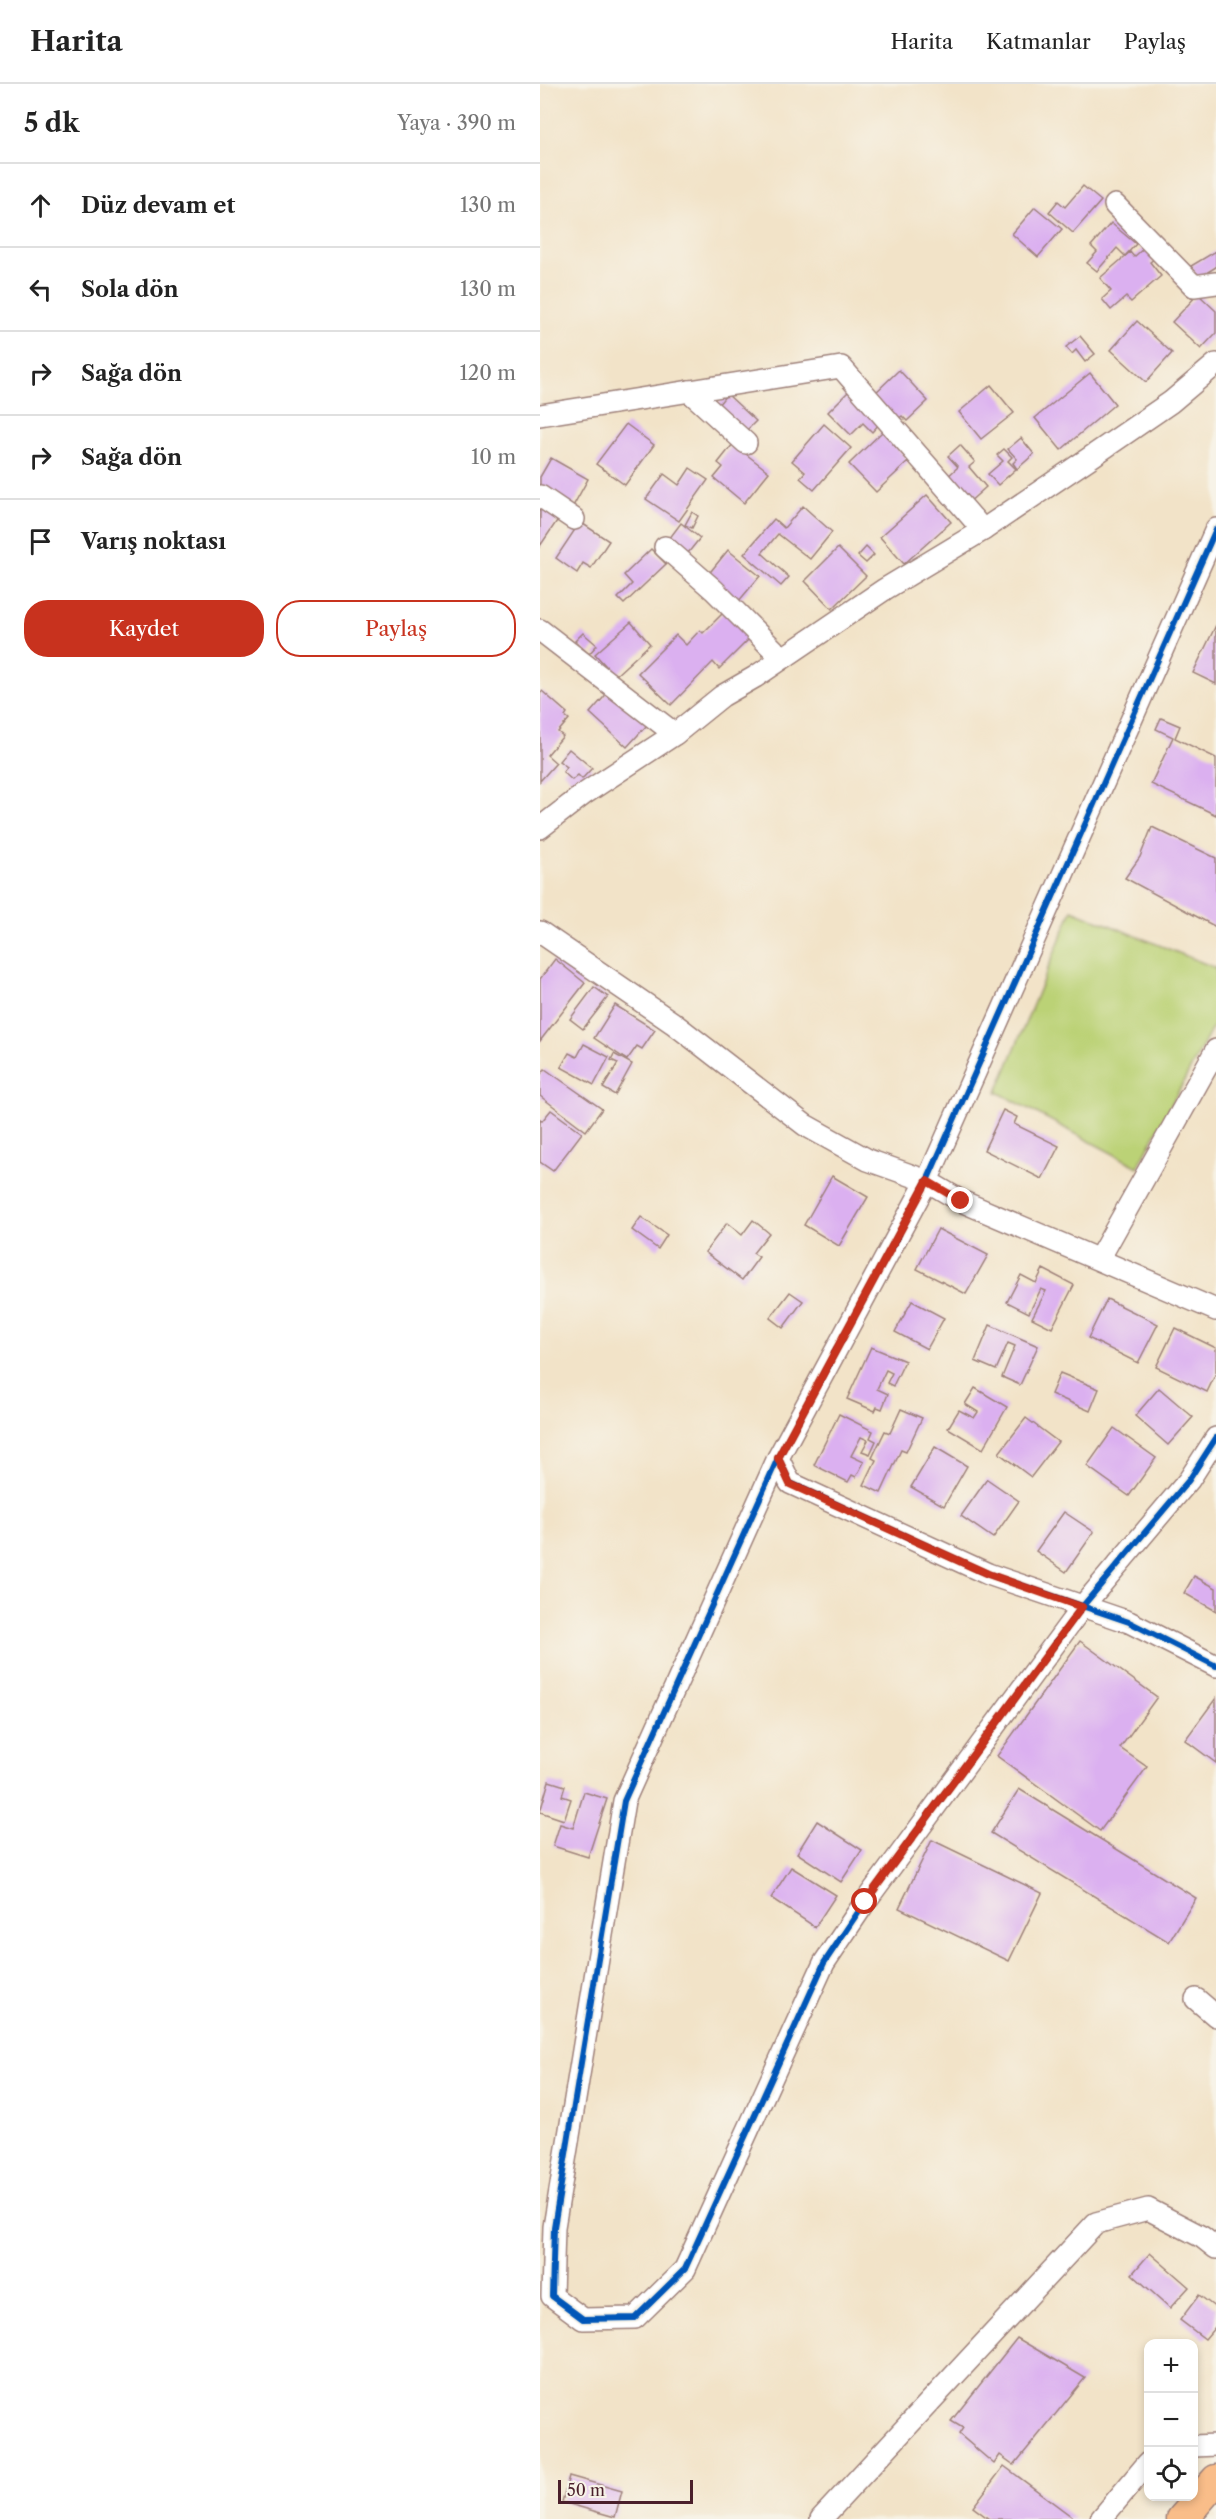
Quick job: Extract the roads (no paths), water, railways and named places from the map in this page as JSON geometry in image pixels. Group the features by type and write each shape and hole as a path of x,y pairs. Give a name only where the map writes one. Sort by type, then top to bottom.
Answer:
{"highway":[{"path":"1182,2519 1216,2480"}],"street":[{"path":"1115,205 1194,286 1216,283"},
{"path":"540,828 585,794 675,734 722,696 755,677 885,589 983,531 1171,402 1216,364"},
{"path":"540,415 841,367 983,531"},
{"path":"689,391 746,443"},
{"path":"540,496 574,519"},
{"path":"1216,530 1208,571 927,1181 778,1458 624,1802 554,2227 552,2296 583,2319 635,2318 685,2269 824,1963 865,1902 1082,1607 1189,1480 1216,1437"},
{"path":"665,547 714,590 782,658"},
{"path":"540,630 675,734"},
{"path":"544,943 673,1023 805,1125 868,1160 927,1181 961,1201 1216,1310"},
{"path":"1099,1259 1216,1050"},
{"path":"778,1458 790,1484 988,1574 1129,1622 1216,1666"},
{"path":"1196,1999 1216,2016"},
{"path":"821,2519 1096,2223 1148,2209 1202,2237 1216,2248"},
{"path":"1198,2446 1216,2445"},
{"path":"1101,2519 1144,2469"}]}
